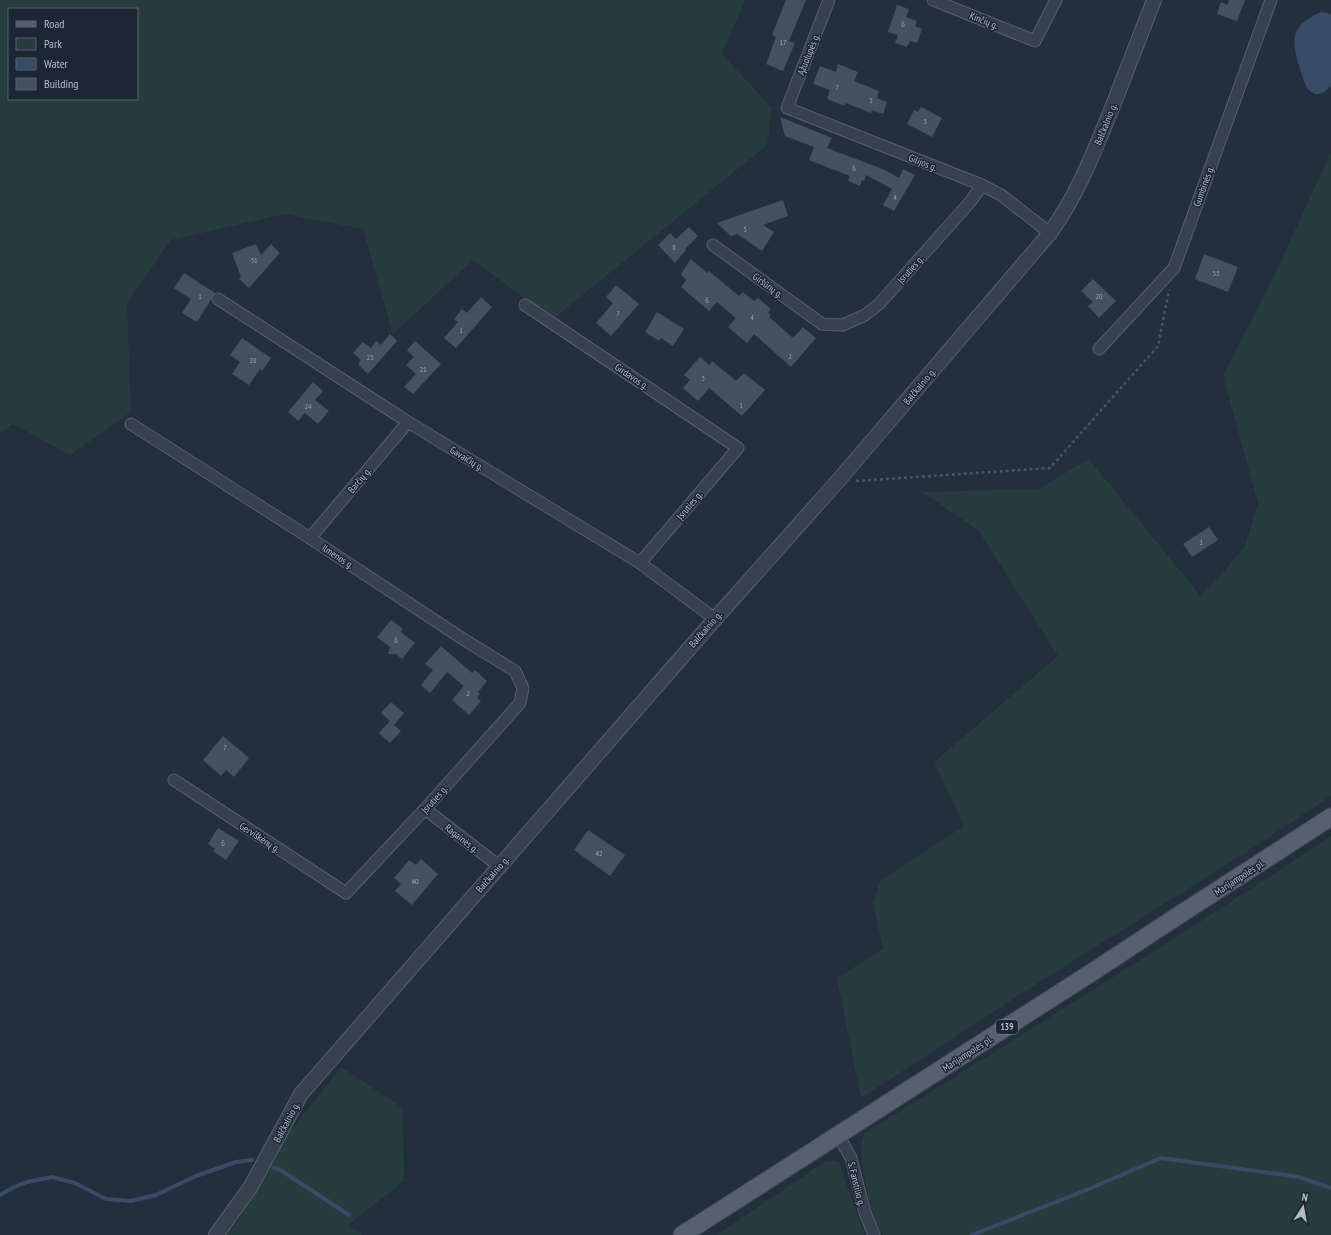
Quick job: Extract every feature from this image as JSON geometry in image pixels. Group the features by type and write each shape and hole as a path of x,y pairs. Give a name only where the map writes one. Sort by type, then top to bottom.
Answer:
{"main road":[{"name":"Marijampolės pl.","path":"682,1235 1331,817"}],"street":[{"name":"Ąžuolupės g.","path":"787,108 829,0"},
{"name":"Kinčių g.","path":"933,0 1035,41 1056,0"},
{"name":"Balčkalnio g.","path":"216,1235 250,1188 301,1094 714,619 838,482 1050,233 1064,213 1077,190 1097,146 1154,0"},
{"name":"Gumbinės g.","path":"1099,349 1174,268 1270,0"},
{"name":"Gilijos g.","path":"787,108 982,185 1000,195 1050,233"},
{"name":"Įsruties g.","path":"822,324 843,325 865,315 879,304 971,201 982,185"},
{"name":"Giršūnų g.","path":"713,245 822,324"},
{"name":"Gavaičių g.","path":"218,299 408,422 640,563 714,619"},
{"name":"Girdavos g.","path":"525,305 738,448"},
{"name":"Barčių g.","path":"310,538 408,422"},
{"name":"Ilmenos g.","path":"131,424 310,538 463,639 516,671 523,688 520,703"},
{"name":"Įsruties g.","path":"640,563 738,448"},
{"name":"Įsruties g.","path":"346,893 426,809 520,703"},
{"name":"Gerviškėnų g.","path":"174,780 346,893"},
{"name":"Ragainės g.","path":"426,809 499,866"},
{"name":"S. Fanstilio g.","path":"838,1135 851,1158 865,1213 874,1235"}],"path":[{"path":"838,482 1050,468 1158,346 1174,268"}],"green space":[{"path":"0,0 745,0 722,54 772,108 767,145 553,319 473,260 393,334 363,229 285,214 171,240 127,303 131,412 70,455 13,424 0,432"},
{"path":"1331,152 1331,796 1245,853 1041,981 861,1098 837,978 883,949 873,903 880,881 964,826 934,762 1058,656 978,530 922,492 1038,489 1089,459 1200,595 1224,571 1245,546 1258,503 1223,376 1279,265"},
{"path":"1331,836 1331,1235 883,1235 872,1219 861,1154 861,1145 864,1134 1183,933"},
{"path":"341,1067 403,1108 404,1181 348,1225 362,1235 225,1235 237,1222 275,1151"},
{"path":"826,1161 835,1161 839,1163 865,1235 716,1235"}],"water":[{"path":"1321,12 1331,15 1331,86 1323,92 1316,94 1310,91 1305,84 1294,44 1297,30 1302,23"}],"building":[{"path":"786,0 806,0 789,41 795,43 783,71 766,64 776,37 772,35"},
{"path":"1229,0 1245,0 1237,21 1217,14 1221,2 1227,5"},
{"path":"897,5 909,9 906,17 917,21 915,26 922,29 917,43 910,41 907,47 895,43 898,35 888,32"},
{"path":"838,64 858,72 854,81 879,91 877,98 887,102 883,114 872,110 871,113 846,103 845,106 827,99 830,90 813,84 820,66 836,72"},
{"path":"921,107 942,118 932,137 907,124 914,110 918,112"},
{"path":"780,117 832,138 827,148 885,170 899,178 903,169 915,175 894,211 883,205 892,189 866,175 860,186 848,181 850,176 809,160 814,147 785,136"},
{"path":"783,200 788,216 763,225 774,232 762,251 737,234 731,236 717,223"},
{"path":"689,227 698,236 685,249 686,250 675,263 658,245 670,233 676,239"},
{"path":"256,244 261,255 271,244 280,253 249,288 239,279 241,277 232,253"},
{"path":"1204,254 1238,267 1228,292 1195,279"},
{"path":"691,259 707,273 709,271 739,296 743,292 754,301 758,298 771,309 768,313 771,315 769,317 793,338 803,327 816,338 791,367 754,334 747,343 728,327 736,318 717,302 709,311 681,287 686,280 681,274"},
{"path":"184,273 215,293 197,322 182,313 191,299 174,288"},
{"path":"1093,279 1116,301 1099,318 1088,306 1093,302 1081,291"},
{"path":"616,285 639,304 611,336 596,323 613,303 606,297"},
{"path":"481,297 492,307 456,348 444,338 458,322 454,319 462,309 467,313"},
{"path":"657,312 684,329 673,346 661,338 659,341 645,332"},
{"path":"390,334 397,341 368,374 358,364 361,360 353,353 363,342 371,348 376,341 381,345"},
{"path":"242,338 271,358 262,371 260,369 249,385 232,374 240,362 230,355"},
{"path":"415,341 441,364 413,394 404,387 416,374 406,365 414,357 407,350"},
{"path":"700,357 709,365 712,361 736,381 744,373 765,390 742,416 709,388 698,401 683,388 690,380 684,375"},
{"path":"313,382 323,391 315,400 329,411 318,424 305,413 298,421 288,412"},
{"path":"1209,527 1218,540 1192,557 1183,544"},
{"path":"391,620 403,629 401,632 415,643 402,659 396,654 388,654 390,647 377,637"},
{"path":"441,646 472,673 475,670 487,681 478,692 480,694 477,698 481,701 469,715 452,700 464,686 447,672 430,693 421,685 433,670 425,664"},
{"path":"391,702 404,713 394,725 401,731 390,743 379,733 390,721 381,713"},
{"path":"223,736 249,758 234,777 226,770 221,776 203,760"},
{"path":"218,828 239,841 226,860 213,851 215,849 208,844"},
{"path":"588,830 625,855 610,876 574,850"},
{"path":"421,859 438,874 412,905 395,891 401,884 394,878 409,860 416,865"}],"waterway":[{"path":"972,1235 1089,1189 1161,1158 1299,1177 1331,1188"},
{"path":"0,1195 27,1182 52,1177 75,1183 106,1199 131,1201 156,1195 196,1176 236,1162 252,1160"},
{"path":"274,1168 279,1169 349,1215"}]}
